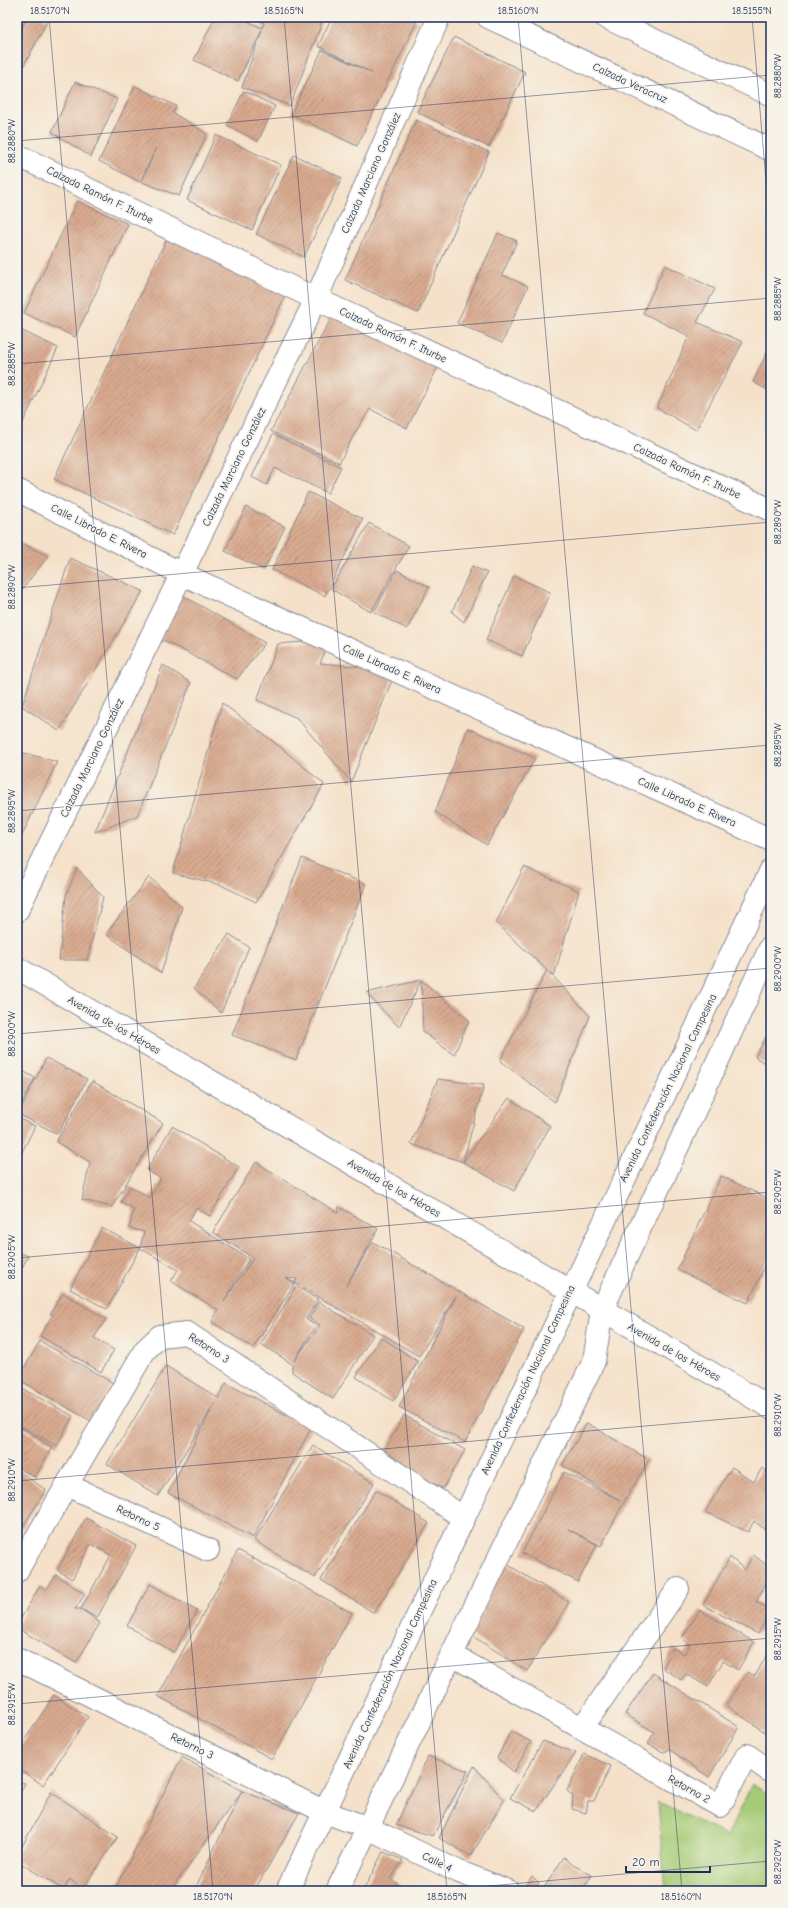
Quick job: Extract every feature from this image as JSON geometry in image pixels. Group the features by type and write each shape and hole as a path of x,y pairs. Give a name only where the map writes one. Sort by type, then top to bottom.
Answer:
{"street":[{"name":"Calzada Marciano González","path":"17,911 316,299 439,17"},
{"name":"Calzada Veracruz","path":"488,17 771,150"},
{"path":"605,17 771,95"},
{"name":"Calzada Ramón F. Iturbe","path":"17,155 316,299 771,510"},
{"name":"Calle Librado E. Rivera","path":"17,490 182,574 771,840"},
{"name":"Avenida Confederación Nacional Campesina","path":"287,1891 570,1291 771,870"},
{"path":"338,1891 594,1361 602,1310 771,946"},
{"name":"Avenida de los Héroes","path":"17,968 771,1408"},
{"path":"716,986 745,1001"},
{"name":"Retorno 3","path":"17,1571 146,1350 160,1336 187,1333 464,1518"},
{"name":"Retorno 5","path":"67,1485 208,1550"},
{"path":"582,1728 678,1589"},
{"name":"Retorno 2","path":"452,1655 720,1806 747,1754 771,1772"},
{"name":"Retorno 3","path":"17,1659 324,1812 368,1828"},
{"name":"Calle 4","path":"368,1828 457,1871 508,1891"}],"green space":[{"path":"752,1784 771,1796 771,1891 665,1891 658,1801 727,1836"}],"building":[{"path":"26,17 42,17 48,20 24,65 17,69 17,37 19,38"},
{"path":"215,17 239,17 262,28 264,23 252,17 324,17 290,106 242,87 262,30 238,81 194,60"},
{"path":"332,17 409,17 417,21 357,146 291,114 322,50 372,73 318,46"},
{"path":"454,37 525,72 489,147 417,112"},
{"path":"75,82 117,99 91,157 52,132"},
{"path":"135,86 176,106 173,113 207,134 179,196 142,182 156,148 140,182 99,161"},
{"path":"244,91 275,106 258,141 227,125"},
{"path":"416,120 489,152 418,313 345,280"},
{"path":"216,135 281,165 252,230 187,200"},
{"path":"294,155 342,178 304,257 256,234"},
{"path":"77,201 128,224 75,337 24,313"},
{"path":"498,233 517,241 502,275 528,286 502,343 457,323"},
{"path":"167,238 286,294 173,535 54,479"},
{"path":"665,265 715,289 697,322 743,342 696,430 657,408 689,336 643,313"},
{"path":"335,311 438,367 407,428 370,409 357,429 339,463 271,431"},
{"path":"18,329 58,348 17,435 17,330"},
{"path":"771,344 771,392 753,382"},
{"path":"273,434 341,467 328,493 275,468 267,485 252,477"},
{"path":"308,492 363,519 325,596 272,570"},
{"path":"246,507 285,527 264,570 225,551"},
{"path":"369,523 409,546 371,612 331,589"},
{"path":"17,541 48,556 17,596"},
{"path":"70,558 143,591 59,731 22,706"},
{"path":"472,566 487,573 464,622 452,612"},
{"path":"397,570 429,587 407,629 374,612"},
{"path":"514,576 550,592 522,656 486,640"},
{"path":"182,595 265,643 237,679 161,639"},
{"path":"330,640 320,663 396,670 351,782 297,718 257,700 278,644"},
{"path":"163,665 191,683 137,816 95,832"},
{"path":"222,703 279,746 324,784 256,902 221,885 173,873"},
{"path":"468,728 535,758 487,845 435,812"},
{"path":"17,751 57,762 17,846"},
{"path":"302,858 366,884 296,1060 232,1035"},
{"path":"524,867 579,891 554,976 549,972 590,1016 555,1102 500,1061 547,970 496,923"},
{"path":"77,868 103,897 87,960 59,960 66,896"},
{"path":"149,877 182,907 161,973 106,934"},
{"path":"229,934 249,947 221,1013 194,988"},
{"path":"421,980 399,1027 366,993"},
{"path":"421,980 469,1020 454,1055 423,1032"},
{"path":"771,1028 771,1067 755,1057"},
{"path":"46,1058 87,1079 58,1134 18,1114"},
{"path":"17,1068 35,1078 17,1111"},
{"path":"438,1079 484,1085 463,1162 411,1144"},
{"path":"92,1081 163,1123 112,1207 82,1200 90,1162 56,1142"},
{"path":"509,1098 550,1126 514,1191 463,1162"},
{"path":"17,1118 35,1126 17,1162"},
{"path":"172,1126 239,1167 210,1216 196,1208 189,1221 249,1259 224,1302 253,1258 213,1232 256,1162 338,1213 339,1207 378,1229 346,1286 373,1242 524,1329 465,1442 399,1407 456,1296 419,1356 295,1283 253,1348 212,1322 218,1310 171,1281 178,1270 140,1248 144,1232 129,1228 134,1209 121,1202 130,1186 150,1198 161,1179 147,1170","holes":["286,1278 297,1279 295,1283"]},
{"path":"721,1176 771,1200 771,1253 748,1303 677,1270"},
{"path":"102,1228 140,1248 107,1309 70,1289"},
{"path":"17,1251 28,1256 17,1278"},
{"path":"296,1286 318,1300 306,1319 316,1326 294,1361 320,1325 309,1318 319,1302 373,1335 333,1399 292,1372 292,1364 261,1344"},
{"path":"63,1293 106,1319 94,1338 114,1350 101,1372 40,1336 53,1314 50,1314"},
{"path":"381,1337 418,1362 393,1401 356,1377"},
{"path":"40,1341 113,1383 91,1421 18,1379"},
{"path":"166,1366 218,1398 226,1383 311,1428 253,1538 168,1493 215,1403 158,1496 107,1464"},
{"path":"17,1386 73,1416 57,1446 17,1424"},
{"path":"404,1415 465,1450 443,1489 383,1454"},
{"path":"587,1423 649,1460 624,1502 601,1546 568,1529 597,1545 578,1582 522,1553 564,1472 620,1500 562,1465"},
{"path":"17,1425 52,1447 35,1477 17,1467"},
{"path":"313,1445 374,1483 315,1578 254,1540"},
{"path":"732,1467 754,1482 762,1468 771,1474 771,1534 754,1521 748,1532 705,1512"},
{"path":"17,1470 46,1490 22,1528 17,1525"},
{"path":"376,1490 429,1523 374,1613 321,1580"},
{"path":"86,1518 136,1546 97,1618 81,1609 111,1555 91,1544 72,1579 57,1570"},
{"path":"238,1550 352,1613 272,1759 158,1696"},
{"path":"753,1555 771,1568 771,1574 756,1602 771,1610 758,1634 703,1605 730,1557 745,1570"},
{"path":"505,1563 569,1602 527,1671 471,1635"},
{"path":"56,1575 85,1594 75,1609 81,1609 100,1623 76,1663 17,1628 17,1625 40,1586 46,1590"},
{"path":"150,1584 197,1611 174,1652 127,1626"},
{"path":"700,1610 754,1642 738,1670 723,1661 708,1687 686,1674 681,1680 663,1668 673,1648 684,1654 690,1645 682,1638"},
{"path":"767,1655 771,1657 771,1731 769,1735 726,1705 747,1672 755,1676"},
{"path":"653,1673 739,1727 709,1777 670,1750 663,1752 648,1744 654,1732 625,1714"},
{"path":"54,1695 88,1717 43,1785 17,1768 17,1752"},
{"path":"511,1731 531,1742 514,1772 497,1758"},
{"path":"543,1741 576,1753 536,1811 510,1798"},
{"path":"584,1754 611,1766 594,1801 588,1801 586,1813 572,1809 573,1796 567,1791"},
{"path":"428,1756 468,1771 433,1836 396,1825"},
{"path":"182,1757 242,1791 170,1891 122,1891 116,1887"},
{"path":"474,1766 504,1800 471,1856 439,1838"},
{"path":"17,1782 25,1783 17,1799"},
{"path":"242,1791 299,1813 254,1891 194,1891"},
{"path":"51,1792 118,1837 82,1890 70,1879 64,1890 17,1861 17,1856"},
{"path":"383,1852 403,1860 391,1879 406,1891 363,1891"},
{"path":"564,1857 573,1865 592,1875 582,1891 542,1891"},
{"path":"532,1876 539,1883 534,1891 526,1891 523,1889"}]}
